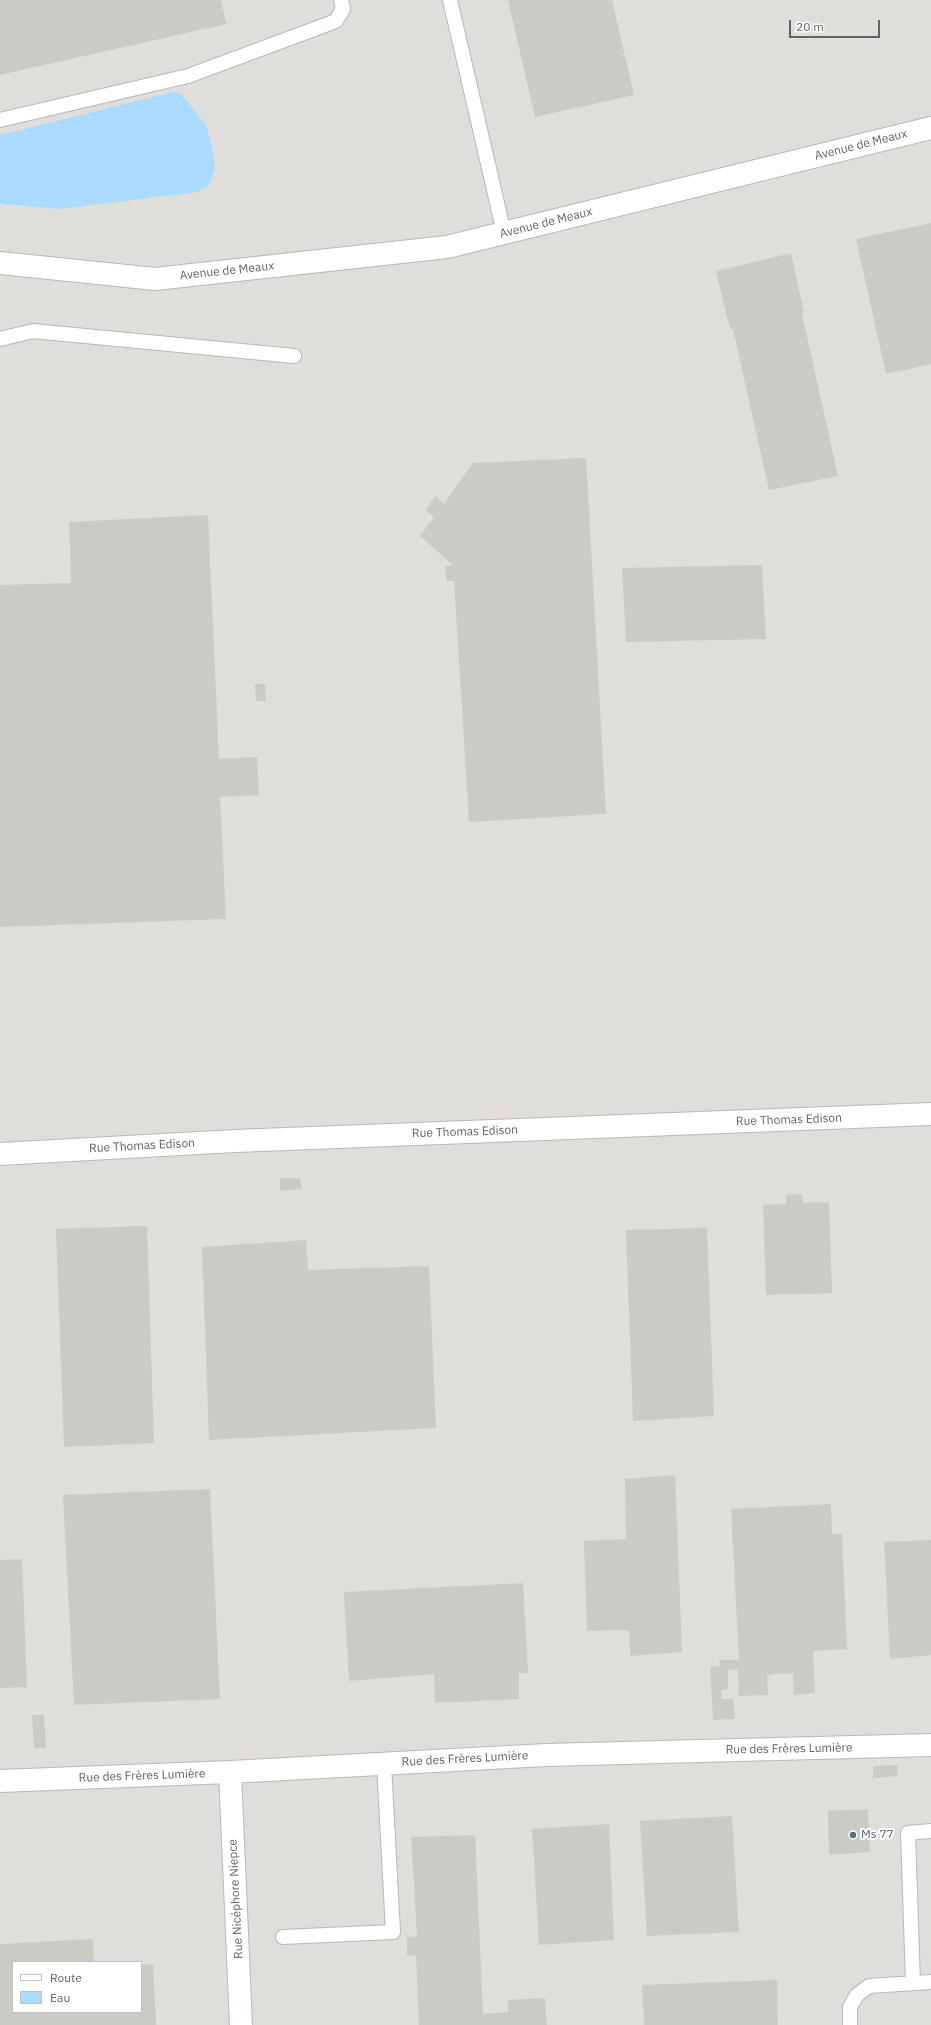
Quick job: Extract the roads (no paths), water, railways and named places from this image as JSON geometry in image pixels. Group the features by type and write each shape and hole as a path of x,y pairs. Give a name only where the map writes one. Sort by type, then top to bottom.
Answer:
{"street":[{"name":"Avenue de Meaux","path":"0,263 155,279 447,247 931,128"},
{"name":"Rue Thomas Edison","path":"0,1154 235,1141 931,1114"},
{"name":"Rue des Frères Lumière","path":"0,1781 230,1772 546,1755 931,1745"},
{"name":"Rue Nicéphore Niepce","path":"230,1772 241,2025"}],"lane":[{"path":"0,120 188,76 336,21 343,9 341,0"},
{"path":"450,0 504,233"},
{"path":"0,339 33,331 294,356"},
{"path":"283,1937 393,1932 384,1764"},
{"path":"913,1983 908,1833 931,1831"},
{"path":"850,2025 850,2007 857,1995 869,1986 931,1982"}],"water":[{"path":"173,92 182,95 206,125 212,147 215,169 209,185 198,192 60,209 0,204 0,135"}],"place":[{"name":"Ms 77","path":"853,1835"}]}
